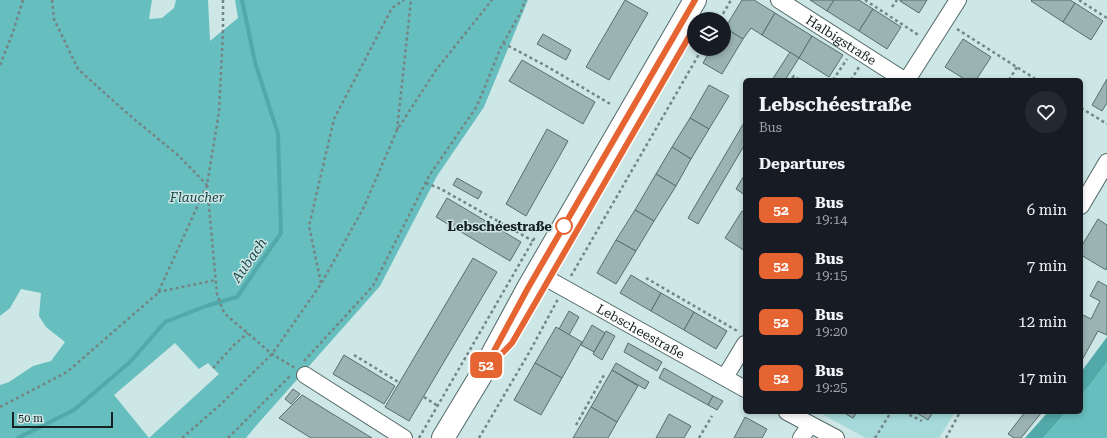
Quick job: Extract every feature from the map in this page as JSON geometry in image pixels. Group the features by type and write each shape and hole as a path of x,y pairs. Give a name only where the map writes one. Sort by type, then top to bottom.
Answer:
{"street":[{"path":"550,280 695,0"},
{"path":"703,12 710,0"},
{"name":"Halbigstraße","path":"779,0 903,78"},
{"path":"907,78 958,0"},
{"path":"443,438 481,375 512,343 550,280 687,40"},
{"path":"1083,198 1107,162"},
{"name":"Lebscheestraße","path":"550,280 743,388"},
{"path":"725,377 743,347"},
{"path":"301,372 404,438"},
{"path":"789,414 805,431 836,438"}],"path":[{"path":"0,65 13,32 23,0"},
{"path":"52,0 54,19 78,69 128,114 179,156 207,185"},
{"path":"223,0 219,112 207,185 217,294 224,313 272,354 301,372"},
{"path":"321,284 309,226 334,119 392,8 404,0"},
{"path":"397,130 411,0"},
{"path":"182,438 220,405 272,354 321,284 363,209 397,130 436,70 492,0"},
{"path":"228,438 301,372 373,286 429,176 477,106 503,43 521,12 525,0"},
{"path":"724,12 731,0"},
{"path":"865,0 931,43"},
{"path":"892,7 897,0"},
{"path":"1079,0 1107,18"},
{"path":"959,30 1034,78"},
{"path":"503,43 612,105"},
{"path":"479,438 530,351 550,280 585,252 698,56"},
{"path":"834,78 849,56"},
{"path":"852,78 861,63"},
{"path":"1010,78 1017,67"},
{"path":"792,78 794,76 797,78"},
{"path":"1083,109 1107,124"},
{"path":"426,182 441,189 533,242"},
{"path":"0,406 67,372 158,293 207,185"},
{"path":"581,250 585,252"},
{"path":"646,278 735,329"},
{"path":"158,293 216,280"},
{"path":"213,368 234,345 248,333"},
{"path":"354,355 400,383"},
{"path":"576,425 604,375"},
{"path":"424,397 438,406"},
{"path":"875,438 890,414"},
{"path":"908,414 922,421"},
{"path":"946,438 959,414"},
{"path":"699,438 712,416"}],"shaded area":[{"path":"1107,337 1107,362 1083,393 1083,369"},
{"path":"822,414 954,414 939,438 866,438"},
{"path":"1046,414 1064,414 1043,438 1025,438"}],"green space":[{"name":"Flaucher","path":"0,0 152,0 149,19 162,18 174,8 176,0 208,0 210,41 238,18 235,0 528,0 484,107 437,176 380,286 246,438 149,438 0,438 0,385 9,382 33,366 51,361 65,342 46,327 39,316 41,293 21,289 10,308 0,316","holes":["175,343 199,369 208,363 219,374 149,438 114,395"]},
{"path":"1107,362 1107,438 1043,438 1064,414 1083,414 1083,393"}],"building":[{"path":"625,0 648,13 609,80 586,67"},
{"path":"742,0 754,0 775,13 762,35 751,28 743,39 731,32 731,18"},
{"path":"810,0 834,0 827,11"},
{"path":"834,0 859,0 873,9 859,31 827,11"},
{"path":"900,0 927,0 919,13"},
{"path":"1070,0 1075,3 1063,22 1031,1"},
{"path":"1075,3 1103,21 1091,40 1063,22"},
{"path":"873,9 901,27 887,49 859,31"},
{"path":"775,13 812,36 799,58 762,35"},
{"path":"731,32 743,39 722,74 703,63 707,56 731,56"},
{"path":"543,34 571,50 566,60 537,44"},
{"path":"812,36 843,55 829,77 799,58"},
{"path":"963,39 991,57 977,78 963,78 945,67"},
{"path":"790,52 799,58 786,78 773,78"},
{"path":"522,60 595,102 583,124 509,81"},
{"path":"1107,79 1107,103 1102,111 1092,105"},
{"path":"709,85 729,96 709,129 690,118"},
{"path":"690,118 709,129 691,159 672,147"},
{"path":"743,124 743,147 698,224 688,218"},
{"path":"547,129 568,141 526,216 506,204"},
{"path":"672,147 691,159 676,186 656,174"},
{"path":"656,174 676,186 654,221 635,210"},
{"path":"743,177 743,194 736,189"},
{"path":"457,178 482,192 478,199 453,185"},
{"path":"447,198 521,242 510,261 436,217"},
{"path":"635,210 654,221 636,251 616,240"},
{"path":"742,211 743,250 725,238"},
{"path":"1098,219 1107,225 1106,270 1083,256 1083,244"},
{"path":"616,240 636,251 616,284 597,273"},
{"path":"473,258 497,272 409,421 385,407"},
{"path":"631,275 661,293 651,311 620,293"},
{"path":"1098,281 1107,286 1107,335 1098,331 1083,358 1083,315 1091,319 1100,301 1090,296"},
{"path":"661,293 694,312 684,330 651,311"},
{"path":"569,311 579,317 569,335 559,329"},
{"path":"694,312 727,331 716,349 684,330"},
{"path":"592,325 605,333 594,352 581,345"},
{"path":"556,327 582,342 562,378 535,363"},
{"path":"606,331 615,336 602,360 593,354"},
{"path":"628,343 662,362 657,371 624,352"},
{"path":"344,355 395,386 384,404 333,374"},
{"path":"535,363 562,378 541,415 514,400"},
{"path":"616,363 649,382 645,389 612,370"},
{"path":"664,368 713,396 708,405 659,378"},
{"path":"612,370 638,386 617,422 591,407"},
{"path":"293,389 300,394 291,404 285,399"},
{"path":"302,395 372,438 311,438 279,418"},
{"path":"713,396 723,401 717,410 708,405"},
{"path":"591,407 617,422 608,438 573,438"},
{"path":"669,414 691,426 684,438 656,438"},
{"path":"846,414 856,414 853,418"},
{"path":"919,414 932,414 928,420"},
{"path":"1023,414 1040,414 1021,438 1014,438 1008,434"},
{"path":"745,417 767,429 762,438 734,438"}],"waterway":[{"name":"Aubach","path":"18,438 74,410 130,362 165,322 206,306 237,297 281,233 278,134 255,62 242,0"}],"bus line":[{"name":"52","path":"688,12 695,0"},
{"name":"52","path":"687,14 528,288 481,375 512,343 687,40"}],"place":[{"name":"Lebschéestraße","path":"564,226"}]}
